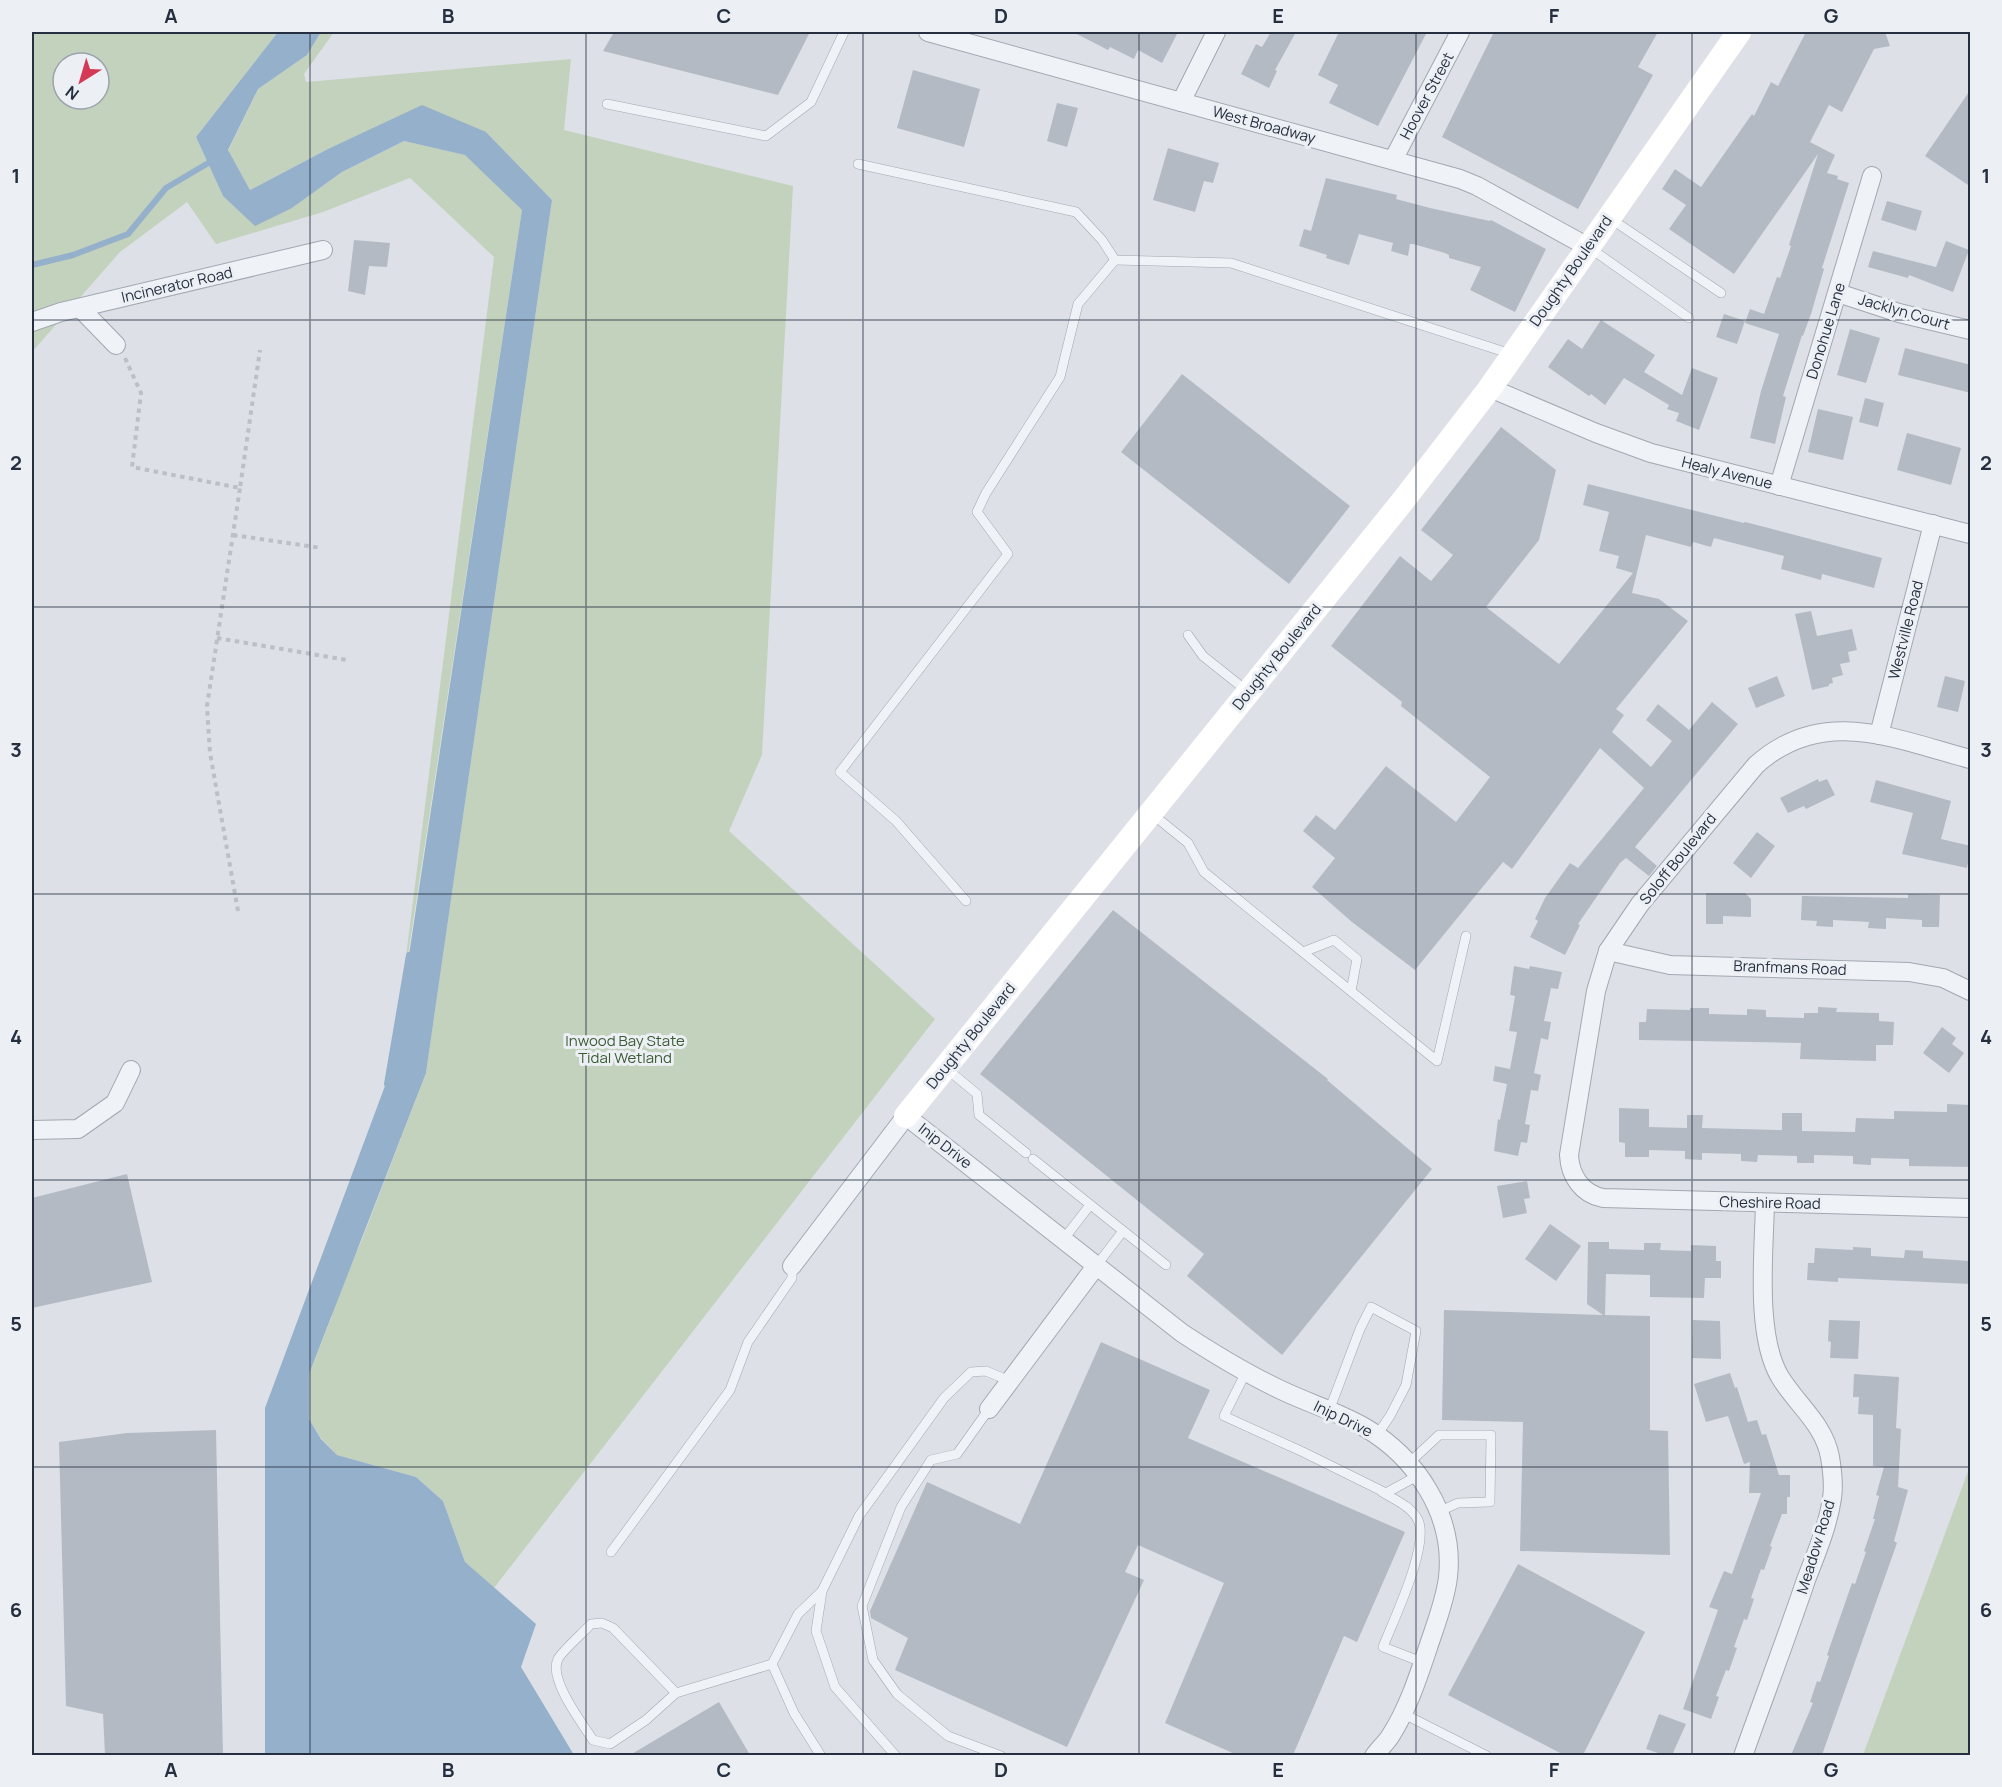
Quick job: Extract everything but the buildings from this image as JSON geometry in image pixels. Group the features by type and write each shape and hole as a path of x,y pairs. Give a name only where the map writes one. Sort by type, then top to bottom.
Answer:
{"main road":[{"name":"Doughty Boulevard","path":"906,1116 1402,502 1490,388 1739,32"}],"street":[{"name":"West Broadway","path":"928,32 969,37 1181,102 1460,179 1588,247"},
{"path":"1181,102 1216,32"},
{"name":"Hoover Street","path":"1393,160 1460,32"},
{"name":"Donohue Lane","path":"1779,486 1872,176"},
{"name":"Incinerator Road","path":"32,322 80,308 323,250"},
{"name":"Jacklyn Court","path":"1838,293 1899,313 1971,330"},
{"path":"80,308 116,345"},
{"name":"Healy Avenue","path":"1490,388 1596,433 1651,453 1971,534"},
{"name":"Westville Road","path":"1879,735 1933,524"},
{"name":"Soloff Boulevard","path":"1576,1180 1569,1155 1596,991 1608,951 1640,904 1756,765 1769,753 1796,738 1822,731 1840,730 1879,735 1971,759"},
{"name":"Branfmans Road","path":"1608,951 1670,965 1909,972 1943,978 1971,991"},
{"path":"32,1130 78,1129 115,1103 131,1070"},
{"name":"Inip Drive","path":"906,1116 1182,1333 1221,1358 1280,1390 1362,1426 1377,1435 1404,1457 1428,1486 1445,1529 1449,1560 1444,1599 1402,1713 1391,1736 1377,1755"},
{"name":"Doughty Boulevard","path":"792,1266 906,1116"},
{"name":"Cheshire Road","path":"1576,1180 1591,1196 1603,1198 1971,1208"},
{"name":"Meadow Road","path":"1743,1755 1827,1522 1832,1497 1830,1458 1824,1437 1780,1377 1768,1349 1763,1316 1765,1203"},
{"path":"989,1409 1096,1266"}],"lane":[{"path":"607,104 766,136 811,102 844,32"},
{"path":"858,164 1076,212 1102,240 1115,261"},
{"path":"1609,218 1721,293"},
{"path":"1588,247 1689,318"},
{"path":"1115,261 1231,263 1513,355"},
{"path":"966,901 896,821 840,772 1008,554 977,512 1060,377 1078,304 1115,261"},
{"path":"1188,635 1203,656 1249,692"},
{"path":"1151,813 1188,843 1204,872 1437,1061 1466,936"},
{"path":"1303,952 1334,940 1358,959 1351,991"},
{"path":"945,1068 977,1094 979,1115 1166,1265"},
{"path":"1063,1240 1090,1205"},
{"path":"1096,1266 1123,1231"},
{"path":"611,1552 730,1390 748,1342 792,1278 792,1266"},
{"path":"1329,1411 1360,1329 1371,1307 1416,1331 1406,1385 1377,1435"},
{"path":"896,1755 835,1687 816,1631 822,1591 858,1516 944,1398 971,1372 986,1371 1010,1381"},
{"path":"1246,1372 1224,1416 1304,1452 1386,1493 1414,1469 1439,1436 1491,1435 1490,1502 1458,1503 1438,1512"},
{"path":"989,1409 957,1454 931,1460 901,1507 861,1606 873,1660 897,1694 948,1736 1001,1755"},
{"path":"1378,1489 1411,1509 1419,1522 1420,1534 1415,1566 1383,1647 1422,1662"},
{"path":"676,1693 613,1628 602,1623 591,1624 558,1659 556,1676 572,1708 593,1740 610,1744 646,1720 676,1693 772,1664 798,1614 822,1591"},
{"path":"772,1664 794,1713 821,1755"},
{"path":"1402,1713 1487,1755"}],"path":[{"path":"116,345 126,359 141,393 132,466 240,488"},
{"path":"238,911 210,753 207,705 260,350"},
{"path":"233,535 322,548"},
{"path":"217,638 347,660"}],"green space":[{"path":"33,32 278,32 196,137 223,196 292,208 342,172 404,141 466,155 522,210 398,1020 494,257 410,178 323,212 216,244 187,202 120,252 32,352"},
{"name":"Inwood Bay State Tidal Wetland","path":"321,32 334,32 304,74 306,82 571,59 564,130 793,186 762,755 729,831 935,1019 494,1588 465,1562 443,1501 416,1477 337,1455 321,1438 309,1419 309,1374 332,1316 328,1313 361,1242 426,1073 552,200 486,132 326,150 250,190 228,151 258,89 307,55"},
{"path":"1970,1466 1970,1755 1863,1755"}],"water":[{"path":"278,32 321,32 307,55 258,89 228,150 250,190 326,150 422,105 486,132 552,200 426,1073 309,1374 309,1419 321,1439 337,1455 416,1477 443,1501 465,1562 536,1624 521,1667 574,1755 265,1755 265,1408 392,1067 522,210 465,155 404,141 342,172 292,208 255,226 223,196 196,137"}],"waterway":[{"path":"32,265 73,255 128,234 166,188 215,159"},
{"path":"387,1084 409,955"}]}
